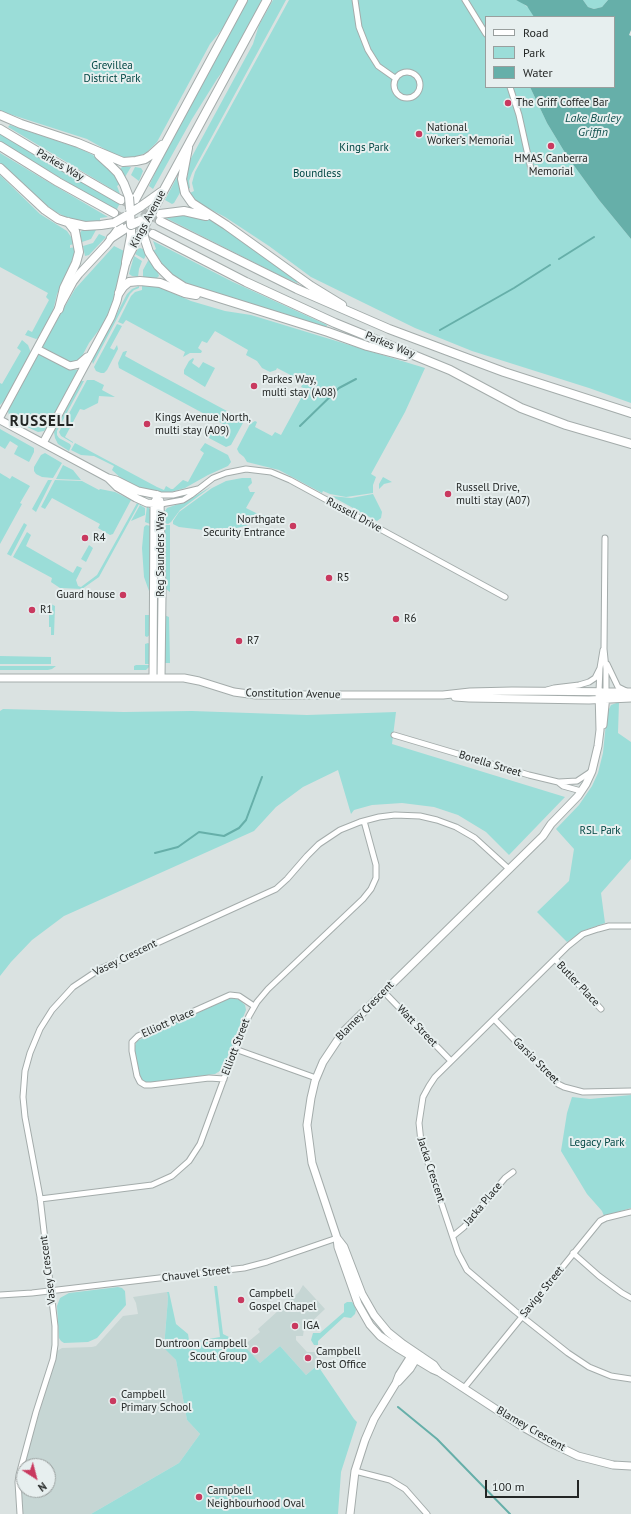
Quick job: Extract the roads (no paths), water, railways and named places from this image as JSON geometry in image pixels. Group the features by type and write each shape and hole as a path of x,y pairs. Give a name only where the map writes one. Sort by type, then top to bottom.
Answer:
{"main road":[{"name":"Kings Avenue","path":"135,202 243,0"},
{"name":"Kings Avenue","path":"131,230 156,216 164,191 267,0"},
{"path":"0,115 21,124 91,148 119,161 136,162 151,155 168,139"},
{"name":"Parkes Way","path":"0,129 48,158 135,202"},
{"name":"Parkes Way","path":"0,146 58,182 114,213"},
{"path":"91,148 114,168 135,202 140,221"},
{"path":"188,148 182,175 184,191 194,204 314,288 378,324"},
{"path":"0,168 45,210 67,222 131,230"},
{"path":"126,262 131,230 129,213 135,202 164,191"},
{"path":"135,202 129,213 131,230 161,269 170,278 184,287 328,332 380,350 432,363"},
{"path":"111,238 131,230 140,221 175,211 204,215 220,221"},
{"name":"Parkes Way","path":"156,216 261,273 378,324 504,372 631,413"},
{"path":"59,309 64,288 76,263 79,252 75,231 67,222"},
{"name":"Parkes Way","path":"153,234 260,289 335,323 432,363 534,414 631,444"},
{"path":"119,293 127,284 134,281 160,283 189,295 207,295"}],"street":[{"path":"355,0 359,27 368,50 378,66 395,78"},
{"path":"465,0 485,32"},
{"path":"399,73 414,73 420,82 419,90 411,98 400,97 394,89 395,78 399,73"},
{"path":"510,88 521,121 531,169"},
{"path":"0,419 79,274 111,238"},
{"name":"Kings Avenue","path":"43,444 111,317 119,293 126,262"},
{"path":"37,349 70,366 81,363 93,351"},
{"name":"Russell Drive","path":"0,419 43,444 108,478 116,480 138,491 158,495 173,495 198,489"},
{"name":"Russell Drive","path":"108,478 117,487 136,498 147,503 158,504 183,500 217,476 236,471 255,470 275,474 290,480 505,597"},
{"name":"Reg Saunders Way","path":"157,640 162,595 158,495"},
{"name":"Reg Saunders Way","path":"157,678 157,640 154,595 158,504"},
{"path":"544,691 554,688 581,685 592,681 600,668 604,649 605,538"},
{"path":"154,595 162,595"},
{"path":"604,649 606,659 618,687 631,692"},
{"path":"602,691 606,659"},
{"path":"600,668 602,691"},
{"name":"Constitution Avenue","path":"0,678 191,679 230,691 249,694 443,695 469,698 631,698"},
{"name":"Blamey Crescent","path":"602,691 601,750 594,774 584,792 543,836 340,1035 327,1055 316,1078 309,1108 307,1128 312,1163 337,1238 344,1247 355,1298 361,1312 378,1334 523,1427 551,1443 578,1456 614,1465 631,1466"},
{"name":"Constitution Avenue","path":"443,695 470,692 631,692"},
{"name":"Blamey Crescent","path":"584,792 592,771 600,738 602,699"},
{"name":"Borella Street","path":"394,735 529,775 558,782 563,786 584,792"},
{"path":"558,782 577,781 592,771"},
{"name":"Vasey Crescent","path":"20,1514 19,1475 36,1412 53,1359 56,1326 40,1199 25,1114 23,1097 24,1080 27,1062 34,1042 44,1021 56,1004 76,985 104,967 273,890 289,877 319,844 344,828 364,821 379,817 398,815 420,816 436,820 456,827 477,840 509,869"},
{"name":"Elliott Street","path":"40,1199 158,1183 172,1176 189,1162 198,1149 244,1026 254,1006 268,989 363,899 371,889 376,878 377,868 364,821"},
{"name":"Jacka Crescent","path":"631,926 609,926 589,932 573,941 435,1077 426,1090 421,1105 419,1125 421,1141 459,1256 469,1271 568,1353 589,1367 611,1376 631,1379"},
{"name":"Butler Place","path":"555,959 601,1009"},
{"name":"Watt Street","path":"384,992 451,1061"},
{"name":"Elliott Place","path":"224,1079 209,1078 149,1086 145,1085 140,1082 136,1075 131,1049 133,1041 138,1036 230,995 239,996 254,1006"},
{"name":"Garsia Street","path":"494,1019 558,1084 583,1092 631,1091"},
{"path":"235,1049 316,1078"},
{"name":"Jacka Place","path":"453,1236 464,1227 505,1178 513,1172"},
{"name":"Savige Street","path":"464,1388 600,1221 606,1218 631,1212"},
{"name":"Chauvel Street","path":"0,1295 51,1291 250,1267 337,1238"},
{"path":"573,1253 622,1294 631,1298"},
{"name":"Blamey Crescent","path":"351,1278 384,1328 414,1356"},
{"path":"355,1298 365,1300 361,1312"},
{"path":"378,1334 384,1328"},
{"path":"350,1514 355,1470 362,1447 374,1419 396,1383 399,1375 414,1356"},
{"path":"355,1470 390,1480 405,1489 427,1514"}],"water":[{"name":"Lake Burley Griffin","path":"516,0 583,0 588,7 594,9 602,7 608,0 631,0 631,30 629,35 631,36 631,239 599,200 567,156 547,123 530,88 615,88 615,16 533,16 527,6"}],"waterway":[{"path":"559,259 594,237"},
{"path":"440,330 514,288 550,265"},
{"path":"300,426 339,388 356,379"},
{"path":"155,853 178,847 199,832 224,836 239,828 246,820 262,777"},
{"path":"398,1407 437,1439 510,1514"}],"tunnel":[{"path":"121,200 160,221"},
{"path":"114,213 153,234"}],"place":[{"name":"The Griff Coffee Bar","path":"508,103"},
{"name":"National Worker’s Memorial","path":"419,134"},
{"name":"HMAS Canberra Memorial","path":"551,146"},
{"name":"Parkes Way, multi stay (A08)","path":"254,386"},
{"name":"Kings Avenue North, multi stay (A09)","path":"147,424"},
{"name":"Russell Drive, multi stay (A07)","path":"448,494"},
{"name":"Northgate Security Entrance","path":"293,526"},
{"name":"R4","path":"85,538"},
{"name":"R5","path":"329,578"},
{"name":"Guard house","path":"123,595"},
{"name":"R1","path":"32,610"},
{"name":"R6","path":"396,619"},
{"name":"R7","path":"239,641"},
{"name":"Campbell Gospel Chapel","path":"241,1300"},
{"name":"IGA","path":"295,1326"},
{"name":"Duntroon Campbell Scout Group","path":"255,1350"},
{"name":"Campbell Post Office","path":"308,1358"},
{"name":"Campbell Primary School","path":"113,1401"},
{"name":"Campbell Neighbourhood Oval","path":"199,1497"}],"district":[{"name":"RUSSELL","path":"42,422"}],"park label":[{"name":"Grevillea District Park","path":"112,72"},
{"name":"Kings Park","path":"364,148"},
{"name":"Boundless","path":"317,174"},
{"name":"RSL Park","path":"600,831"},
{"name":"Legacy Park","path":"597,1143"}]}
